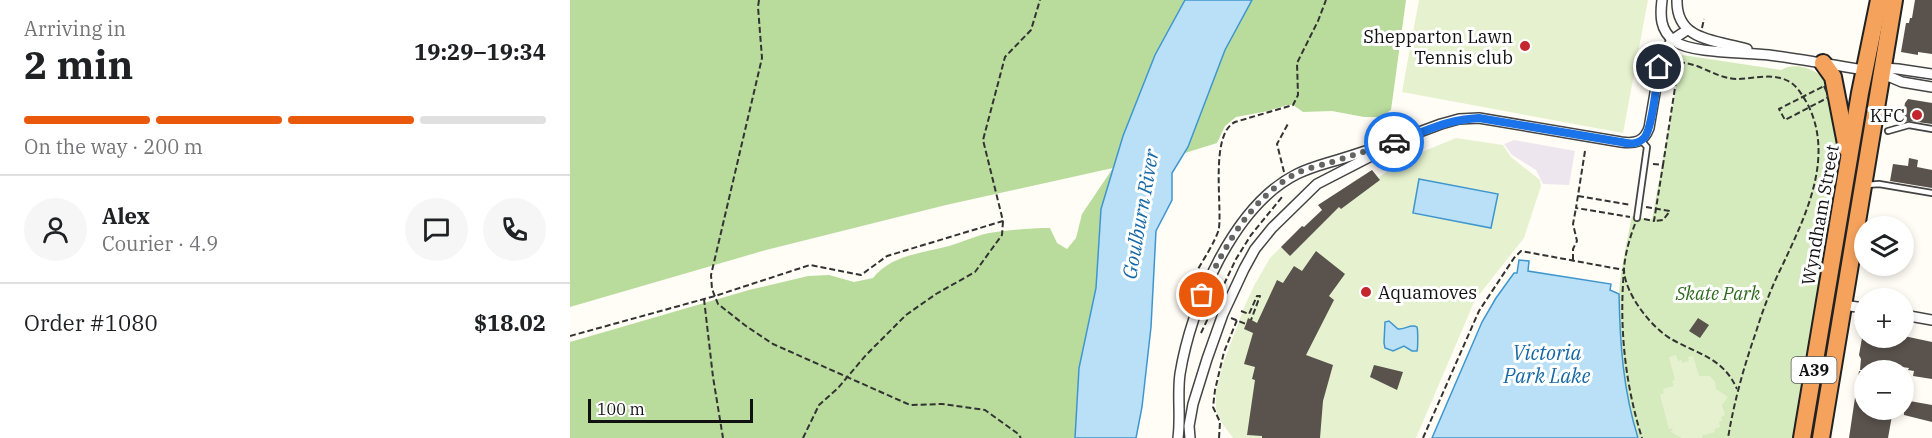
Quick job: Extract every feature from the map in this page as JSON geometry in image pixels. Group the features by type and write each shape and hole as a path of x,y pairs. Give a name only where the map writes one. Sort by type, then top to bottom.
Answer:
{"highway":[{"name":"Wyndham Street","path":"1802,438 1864,70 1879,0"},
{"name":"Wyndham Street","path":"1821,438 1894,0"},
{"path":"1823,63 1833,77 1849,159"},
{"path":"1864,70 1883,71"},
{"path":"1825,302 1844,305"}],"street":[{"path":"1662,0 1660,21 1665,33 1672,40 1683,45 1864,70"},
{"path":"1677,0 1680,21 1687,30 1766,55"},
{"path":"1178,438 1179,376 1190,328 1202,295 1217,263 1248,215 1277,186 1295,174 1402,139 1441,123 1460,119 1479,118 1635,143 1646,136 1649,128 1660,60 1665,48 1687,30"},
{"path":"1883,71 1898,69 1932,74"},
{"path":"1883,71 1902,82 1932,87"},
{"path":"1190,438 1191,416 1207,359 1223,314 1256,249 1272,228 1314,186 1402,139"},
{"path":"1844,305 1854,306"},
{"path":"1914,317 1932,320"}],"lane":[{"path":"1888,131 1909,125 1932,129"},
{"path":"1637,218 1647,147 1641,140"},
{"path":"1864,185 1879,184 1932,193"}],"path":[{"path":"759,0 762,58 711,275 712,289 718,304 774,344 910,405 942,404 985,410 1021,438"},
{"path":"803,438 819,405 866,355 906,315 936,294 975,272 1002,235 1003,221 983,140 1005,57 1031,30 1040,0"},
{"path":"1194,297 1191,281 1219,230 1220,147 1226,131 1230,124 1235,122 1293,105 1298,95 1297,63 1326,0"},
{"path":"1641,56 1696,66 1709,73 1730,78 1772,77 1787,80 1798,88 1816,122 1818,150 1814,187 1800,230 1767,300 1738,390 1728,438"},
{"path":"1654,221 1679,62"},
{"path":"1824,86 1829,97 1809,108 1785,120 1779,109 1824,86"},
{"path":"1573,260 1573,249 1577,241 1573,224 1586,151"},
{"path":"1644,162 1663,165"},
{"path":"1576,208 1654,221 1663,220 1670,211 1578,196"},
{"path":"1637,218 1624,270 1622,296 1624,356 1632,405 1642,438"},
{"path":"570,336 715,296 810,265 861,275 887,256 1003,221"},
{"path":"1423,438 1479,310 1521,251 1624,270"},
{"path":"1624,270 1630,290 1649,322 1660,332 1713,361 1724,370 1738,390"},
{"path":"1241,310 1249,314 1257,297 1260,296 1251,320"},
{"path":"704,299 723,438"},
{"path":"1220,438 1220,422 1213,407 1215,390 1224,352 1237,320 1246,324"}],"shaded area":[{"path":"1514,140 1575,151 1569,185 1543,184 1536,170 1512,155 1504,144"}],"green space":[{"path":"570,0 1185,0 1155,55 1123,136 1101,208 1096,288 1079,368 1075,438 570,438 570,342 749,290 808,276 829,275 854,282 873,278 880,270 898,260 989,233 1050,228 1057,243 1067,249 1076,238 1082,214 1113,168 946,205 766,250 570,307"},
{"path":"1252,0 1406,0 1391,110 1380,117 1364,117 1332,111 1303,112 1293,105 1287,105 1236,117 1225,126 1217,143 1185,153 1225,50"},
{"name":"Shepparton Lawn Tennis club","path":"1419,0 1648,0 1623,133 1402,92"},
{"name":"Skate Park","path":"1682,55 1781,70 1794,66 1806,68 1819,74 1829,83 1839,148 1835,197 1793,438 1638,438 1625,385 1620,348 1618,311 1620,283 1632,216 1652,219"},
{"name":"Aquamoves","path":"1456,138 1503,145 1511,157 1540,180 1541,186 1524,238 1475,300 1416,438 1233,438 1216,410 1216,390 1245,305 1270,258 1302,226 1304,227 1314,217 1315,219 1330,199 1358,178 1372,170 1378,178 1405,159"},
{"path":"1676,355 1678,361 1681,360 1683,363 1689,361 1688,357 1693,356 1699,376 1710,376 1715,382 1716,389 1728,397 1722,405 1725,415 1721,417 1720,427 1714,429 1715,432 1704,434 1701,438 1682,438 1671,432 1673,428 1669,429 1660,395 1664,393 1663,389 1674,386 1672,381 1675,380 1669,357"}],"water":[{"name":"Goulburn River","path":"1185,0 1252,0 1225,50 1188,147 1172,173 1172,200 1156,231 1151,327 1136,438 1075,438 1079,368 1096,288 1101,209 1123,136 1155,55"},
{"path":"1419,179 1498,194 1491,228 1413,213"},
{"name":"Victoria Park Lake","path":"1519,260 1529,261 1528,271 1611,284 1610,290 1619,294 1623,367 1638,438 1432,438 1482,322 1496,298 1514,273 1517,273"},
{"path":"1389,321 1398,329 1417,327 1417,351 1404,346 1393,351 1385,348 1385,322"}],"building":[{"path":"1915,0 1932,0 1932,54 1918,52 1918,55 1901,52 1906,23 1909,23 1912,18"},
{"name":"KFC","path":"1908,99 1932,103 1932,124 1902,122 1905,103"},
{"path":"1909,158 1918,160 1917,167 1932,170 1932,188 1890,181 1893,164 1908,166"},
{"path":"1372,170 1380,180 1341,209 1339,207 1290,256 1281,247 1322,210 1318,205"},
{"name":"Aquamoves","path":"1316,251 1345,274 1329,296 1334,300 1306,355 1333,365 1323,401 1320,438 1262,438 1262,436 1247,435 1255,380 1252,379 1255,367 1244,364 1253,333 1244,329 1248,318 1257,323 1277,280 1283,283 1294,266 1302,271"},
{"path":"1698,318 1709,325 1700,338 1689,331"},
{"path":"1914,338 1932,342 1932,379 1914,376 1914,360 1861,360 1860,348 1914,348"},
{"path":"1374,365 1403,372 1397,390 1370,377"},
{"path":"1914,402 1932,405 1932,422 1914,418"},
{"path":"1854,404 1854,420 1891,420 1888,438 1849,438"}],"way so far":[{"path":"1202,295 1232,238 1248,215 1277,186 1305,170 1394,142"}],"place":[{"name":"Shepparton Lawn Tennis club","path":"1525,46"},
{"name":"KFC","path":"1917,115"},
{"name":"Aquamoves","path":"1366,292"}],"route":[{"path":"1394,142 1441,123 1479,118 1632,144 1643,138 1649,128 1659,67"}]}
